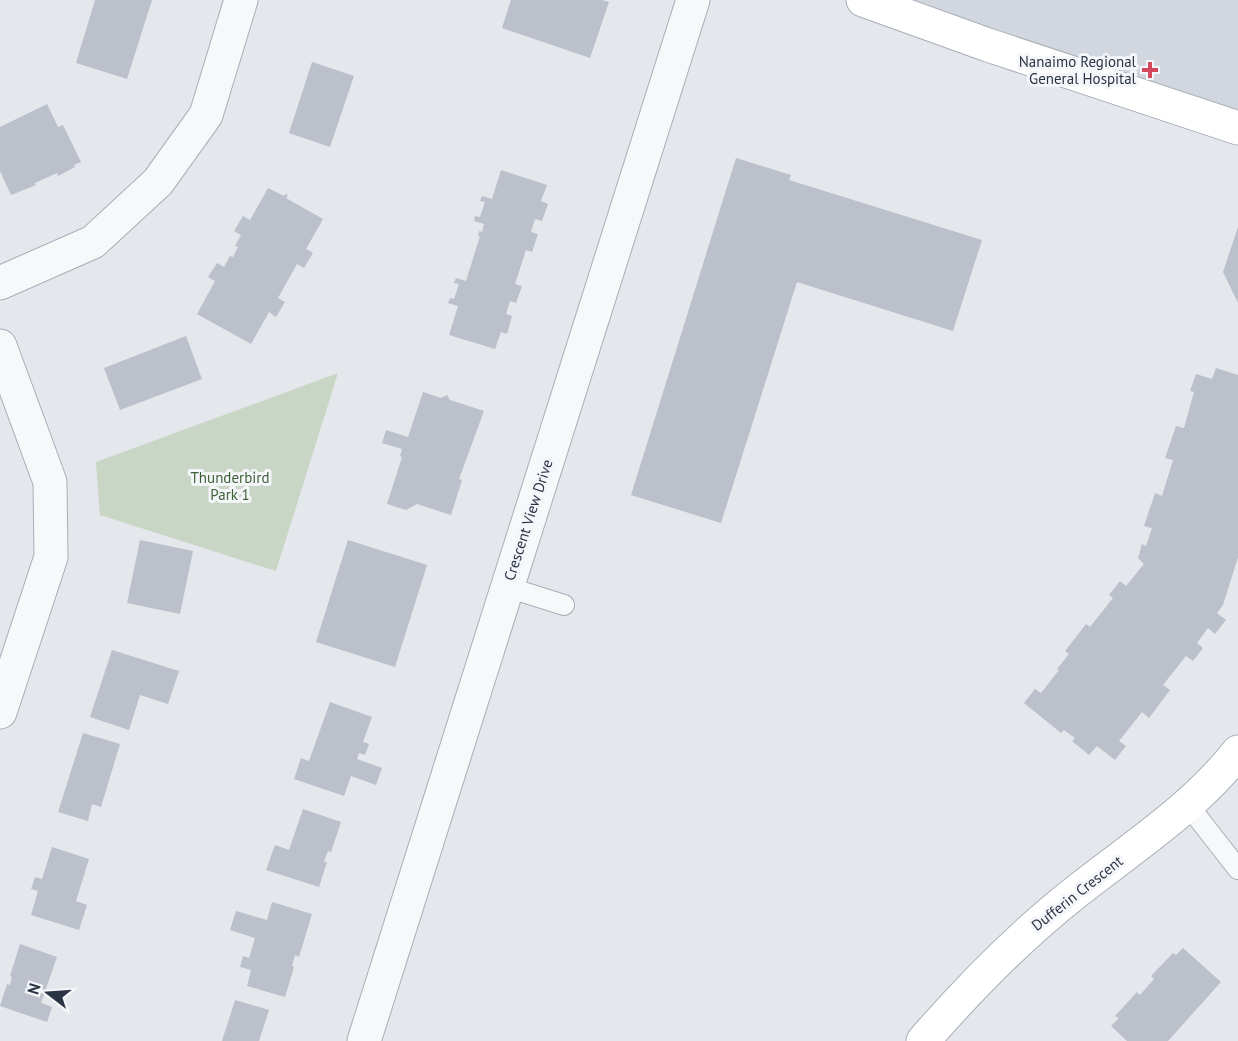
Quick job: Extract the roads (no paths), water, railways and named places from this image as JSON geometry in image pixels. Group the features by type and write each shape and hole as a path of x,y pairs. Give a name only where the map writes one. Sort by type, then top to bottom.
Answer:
{"street":[{"path":"0,283 93,242 158,182 206,115 242,0"},
{"name":"Crescent View Drive","path":"364,1041 693,0"},
{"path":"863,0 988,45 1238,128"},
{"path":"0,346 50,482 51,556 0,712"},
{"name":"Dufferin Crescent","path":"923,1041 992,966 1035,926 1188,805 1238,752"}],"lane":[{"path":"507,587 564,605"},
{"path":"1188,805 1238,869"}],"place":[{"name":"Nanaimo Regional General Hospital","path":"1150,70"}],"park label":[{"name":"Thunderbird Park 1","path":"230,486"}]}
